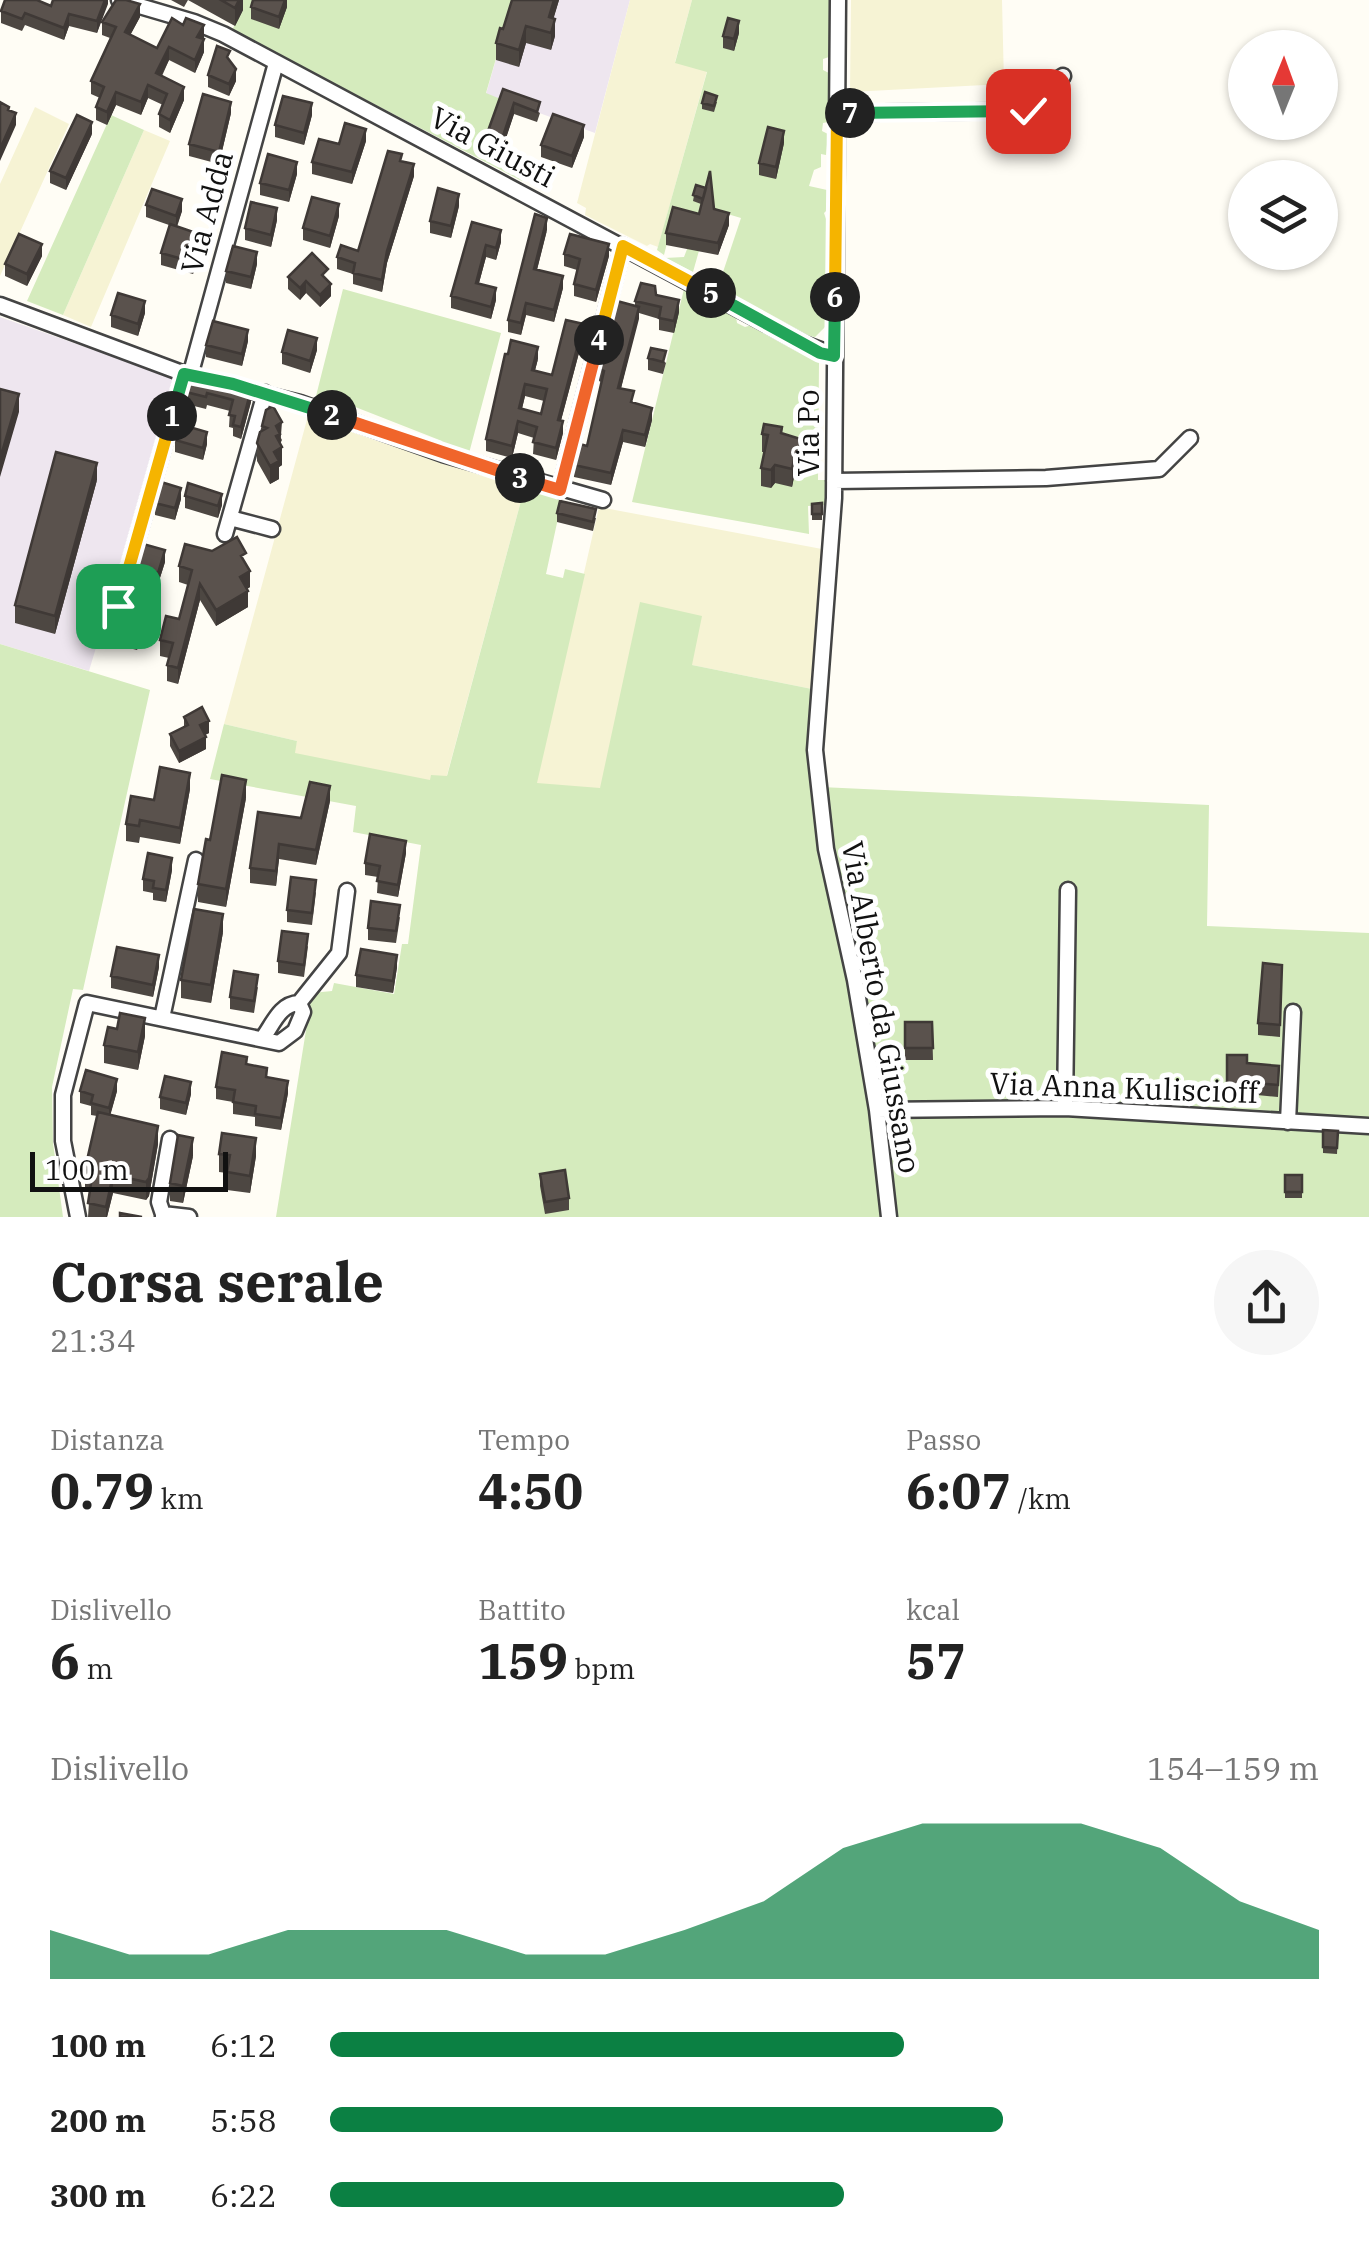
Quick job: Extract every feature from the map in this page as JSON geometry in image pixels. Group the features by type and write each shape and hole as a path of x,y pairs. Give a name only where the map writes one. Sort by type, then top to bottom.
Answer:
{"street":[{"name":"Via Giusti","path":"119,0 204,26 820,353 834,356"},
{"name":"Via Po","path":"820,806 818,696 834,481 838,0"},
{"name":"Via Adda","path":"118,606 276,63"},
{"path":"837,113 1028,111 1046,86 1063,76"},
{"path":"560,490 623,246"},
{"path":"0,305 187,376 265,393 560,490 603,500"},
{"path":"225,534 265,393"},
{"path":"834,481 1046,478 1159,469 1190,438"},
{"path":"230,518 272,529"},
{"name":"Via Alberto da Giussano","path":"820,806 877,1110 890,1217"},
{"path":"162,1018 196,860"},
{"path":"262,1039 279,1013 299,1002 339,954 348,890"},
{"path":"1065,1108 1068,890"},
{"path":"78,1217 63,1142 63,1095 88,1003 279,1043 295,1031 303,1012 299,1002"},
{"path":"1288,1122 1294,1012"},
{"name":"Via Anna Kuliscioff","path":"877,1110 1065,1108 1369,1126"},
{"path":"170,1139 159,1202 163,1216 189,1217"}],"shaded area":[{"path":"513,0 630,0 595,133 486,94"},
{"path":"630,0 692,0 675,62 707,71 658,247 647,246 585,215 586,208 577,203"},
{"path":"851,0 1002,0 1004,84 850,92"},
{"path":"35,107 69,124 0,276 0,184"},
{"path":"144,130 170,141 91,327 63,315"},
{"path":"0,317 176,379 89,671 0,644"},
{"path":"308,416 525,486 447,775 536,783 599,507 822,549 826,560 812,689 692,665 600,788 421,844 294,753 297,741 224,724"}],"green space":[{"path":"225,0 513,0 486,93 503,100 504,145 525,163 526,177 518,179 232,30 243,10"},
{"path":"692,0 829,0 829,57 823,59 823,70 829,73 828,122 823,123 822,131 828,134 826,155 821,154 821,167 814,170 809,186 827,190 826,288 820,299 826,304 825,327 815,337 718,287 741,218 714,210 713,201 693,272 665,258 684,257 696,226 673,219 664,255 657,250 707,72 675,63"},
{"path":"111,115 144,130 63,315 27,301"},
{"path":"343,289 501,333 468,457 444,448 442,441 340,401 337,405 316,396"},
{"path":"684,289 695,300 701,297 736,316 737,323 752,325 819,362 818,480 825,480 826,505 808,506 809,534 632,502"},
{"path":"525,486 563,495 546,574 563,578 565,569 585,574 537,783 600,788 640,602 702,616 692,665 812,689 812,805 822,806 821,787 1209,805 1207,926 1369,933 1369,1217 276,1217 312,993 332,991 334,983 394,994 402,944 408,944 421,845 353,832 356,806 210,779 224,724 297,741 295,753 430,780 431,775 447,776"},
{"path":"0,644 150,690 83,990 73,989 52,1087 53,1143 63,1217 0,1217"}],"building":[{"path":"5,0 37,0 51,6 53,0 105,0 97,21 69,14 64,28 25,13 22,19 1,11"},
{"path":"116,0 140,4 125,32 157,48 172,18 183,25 186,18 204,25 197,37 204,39 195,60 169,47 156,73 184,87 170,120 159,114 167,94 148,85 141,102 116,92 107,112 96,107 104,87 91,81 116,27 102,22"},
{"path":"221,0 239,0 235,8"},
{"path":"253,0 285,0 279,17 251,7"},
{"path":"512,0 554,0 549,17 555,19 551,33 526,26 519,50 496,43"},
{"path":"728,18 739,21 734,39 723,36"},
{"path":"217,46 230,51 227,57 236,69 229,84 208,75"},
{"path":"503,89 540,102 537,112 514,103 503,136 488,131"},
{"path":"705,92 717,96 714,106 702,103"},
{"path":"203,94 231,102 219,152 189,144"},
{"path":"283,96 312,103 304,133 275,125"},
{"path":"0,102 16,113 0,149"},
{"path":"553,114 584,125 572,156 541,145"},
{"path":"77,115 92,122 66,178 50,171"},
{"path":"345,123 366,129 352,172 312,162 319,139 339,144"},
{"path":"768,127 784,131 776,167 759,163"},
{"path":"388,151 402,154 400,161 414,164 382,280 353,273 355,263 337,257 341,245 358,251"},
{"path":"268,154 297,162 289,190 260,183"},
{"path":"710,171 714,209 729,213 718,243 666,233 673,207 699,214"},
{"path":"696,185 706,188 703,199 693,195"},
{"path":"438,188 459,194 451,226 430,221"},
{"path":"152,189 182,199 176,216 146,205"},
{"path":"312,197 339,204 330,236 303,228"},
{"path":"251,202 277,208 271,235 245,228"},
{"path":"535,214 547,218 534,269 563,276 554,310 526,303 521,323 508,320"},
{"path":"472,222 501,230 496,248 486,245 476,283 496,288 491,307 451,296"},
{"path":"170,224 202,235 193,262 161,253"},
{"path":"19,234 42,244 27,274 5,264"},
{"path":"570,234 609,244 596,290 574,284 580,259 564,254"},
{"path":"233,246 257,252 251,277 226,271"},
{"path":"312,253 328,269 322,275 331,284 320,295 306,281 300,288 288,277"},
{"path":"641,283 655,286 656,295 679,300 674,321 659,318 661,307 635,301"},
{"path":"118,293 145,301 138,324 111,315"},
{"path":"617,301 639,307 618,388 634,391 631,402 652,408 645,435 623,430 611,473 574,465 580,444 587,446 604,371 599,369"},
{"path":"566,320 588,325 585,338 580,337 558,420 563,421 556,448 533,442 537,427 518,421 512,446 486,439 511,340 538,347 532,370 552,375","holes":["525,384 547,389 541,414 519,408"]},
{"path":"213,321 248,330 242,354 206,345"},
{"path":"288,330 317,338 310,361 282,352"},
{"path":"651,348 666,351 663,362 648,358"},
{"path":"191,375 251,390 241,427 233,425 235,416 229,415 233,400 186,392"},
{"path":"0,389 19,394 0,459"},
{"path":"273,406 282,422 276,426 280,434 276,436 282,447 274,452 279,461 270,466 257,443 260,432 267,428 262,426 266,410"},
{"path":"179,424 207,432 203,448 175,440"},
{"path":"764,424 782,427 781,433 804,440 792,469 775,465 771,470 761,468 768,435 762,434"},
{"path":"56,452 97,463 55,616 15,605"},
{"path":"161,482 181,488 175,508 155,503"},
{"path":"188,483 222,494 218,506 185,496"},
{"path":"560,501 596,509 593,522 557,513"},
{"path":"822,503 822,514 812,514 812,504"},
{"path":"237,537 246,553 241,556 250,571 240,577 248,591 216,610 200,584 178,668 167,665 173,643 160,640 166,616 179,619 192,570 179,566 185,544 212,551"},
{"path":"143,544 165,550 158,573 137,566"},
{"path":"120,609 143,615 137,638 113,632"},
{"path":"202,707 209,721 200,725 206,737 179,751 170,734 188,725 184,717"},
{"path":"160,767 190,773 180,828 140,820 139,826 126,824 131,796 154,800"},
{"path":"222,775 246,780 226,889 198,884"},
{"path":"310,782 330,786 316,850 279,844 276,871 250,868 258,812 301,818"},
{"path":"370,834 406,841 398,885 377,881 380,866 365,863"},
{"path":"148,853 172,858 166,890 153,888 154,881 143,879"},
{"path":"291,877 316,880 312,913 287,910"},
{"path":"371,901 400,905 396,931 368,928"},
{"path":"194,909 223,914 211,985 181,980"},
{"path":"282,931 308,934 304,965 278,961"},
{"path":"117,947 159,955 153,985 111,976"},
{"path":"361,949 397,955 393,981 356,975"},
{"path":"1263,963 1282,965 1280,1025 1258,1023"},
{"path":"234,971 258,975 254,1001 230,997"},
{"path":"120,1013 145,1018 138,1052 104,1045 108,1027 117,1029"},
{"path":"905,1022 932,1022 933,1048 905,1048"},
{"path":"222,1052 247,1057 246,1064 267,1068 266,1077 288,1081 281,1118 255,1114 256,1106 233,1102 235,1090 216,1087"},
{"path":"1227,1055 1247,1055 1247,1063 1279,1066 1278,1085 1227,1085"},
{"path":"86,1070 117,1079 109,1108 91,1103 93,1095 80,1091"},
{"path":"165,1076 191,1082 186,1103 160,1097"},
{"path":"98,1112 158,1126 149,1178 146,1182 113,1175 106,1207 88,1203 93,1171 85,1169"},
{"path":"1323,1130 1338,1131 1337,1148 1323,1147"},
{"path":"222,1133 256,1138 250,1176 227,1172 230,1155 219,1154"},
{"path":"178,1135 193,1138 183,1186 170,1183"},
{"path":"565,1170 569,1198 545,1202 540,1174"},
{"path":"1285,1175 1302,1175 1302,1192 1285,1192"}],"route":[{"path":"118,606 184,374 300,403 560,490 623,246 820,353 834,356 837,113 1028,111"}]}
